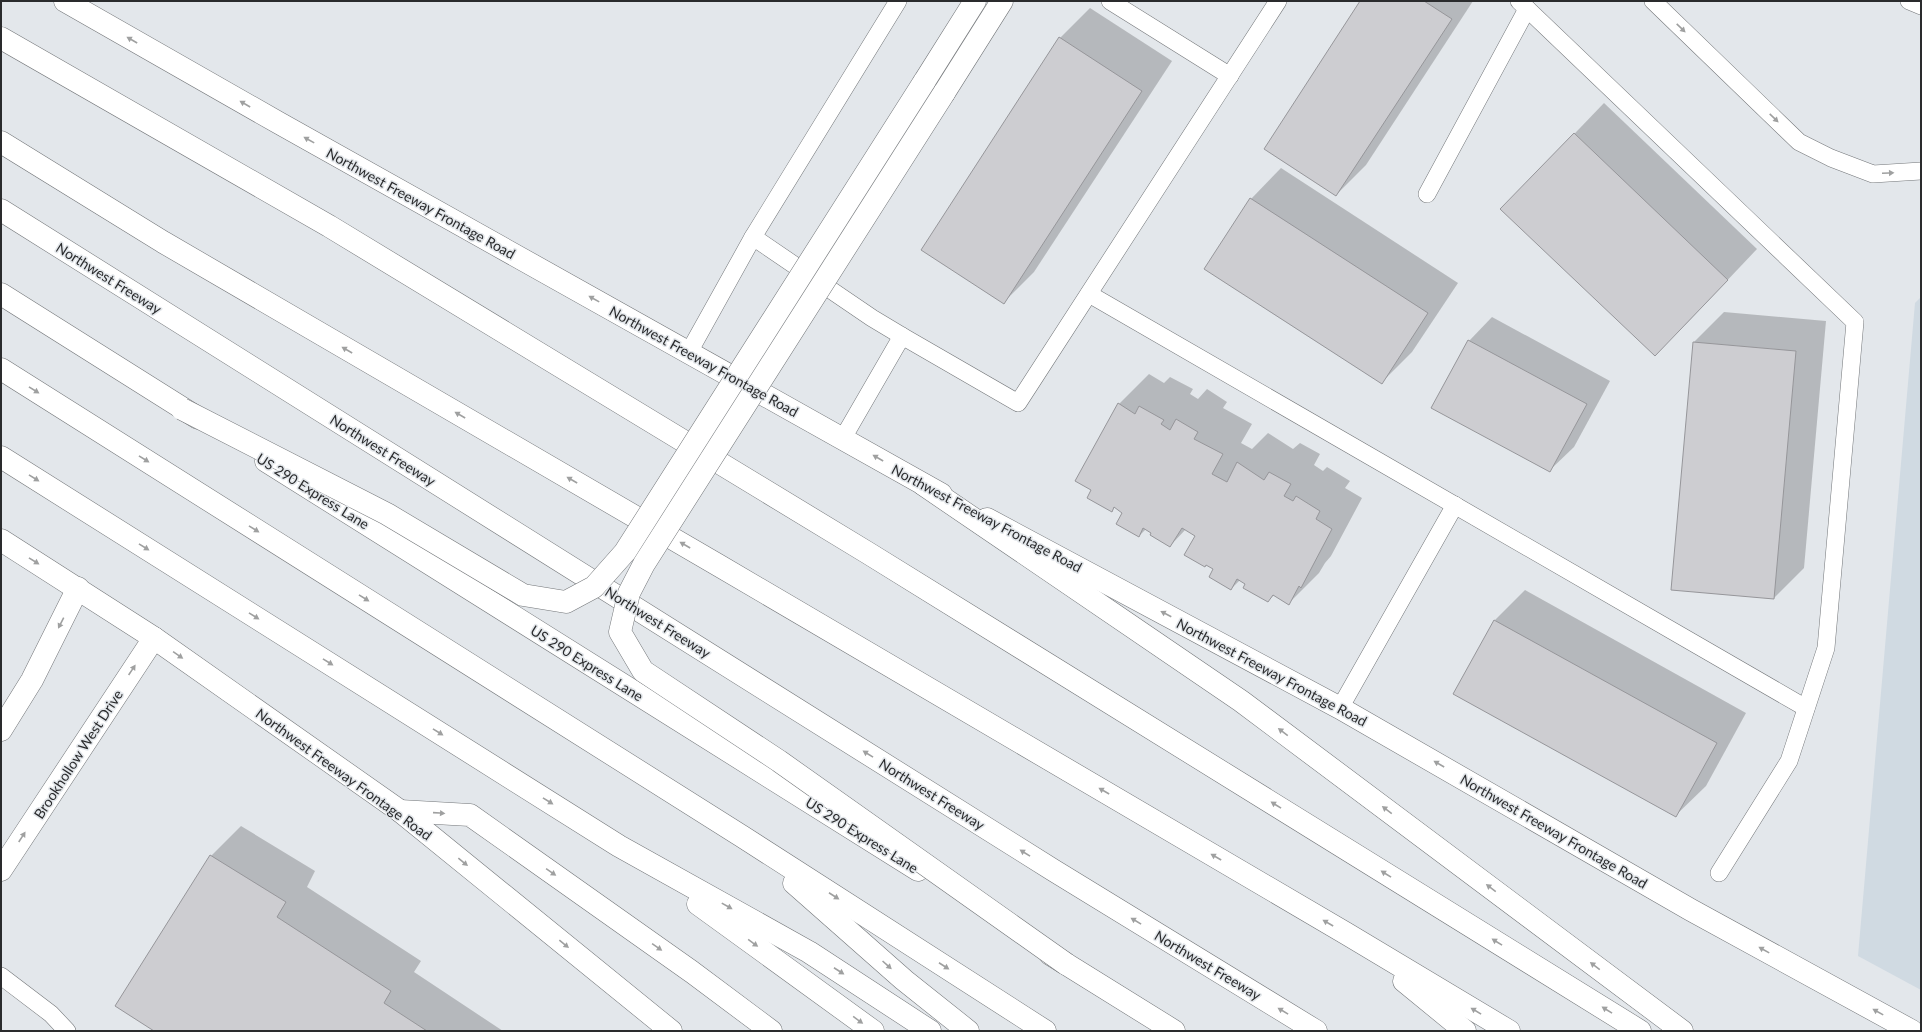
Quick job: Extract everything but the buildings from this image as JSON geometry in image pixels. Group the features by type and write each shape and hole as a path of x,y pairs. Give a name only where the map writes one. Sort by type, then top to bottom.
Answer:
{"main road":[{"name":"Northwest Freeway Frontage Road","path":"65,1 279,123 843,438 924,485 1340,708 1691,910 1912,1031"},
{"path":"182,409 387,514 523,596 566,602 594,587 625,552 975,1"},
{"path":"1002,1 644,564 629,593 620,632 644,672 779,761 1066,964"},
{"path":"1,38 329,226 779,499 1640,1031"},
{"path":"1,142 163,242 718,565 1347,934 1509,1031"},
{"name":"Northwest Freeway","path":"1,210 1054,870 1316,1031"},
{"name":"US 290 Express Lane","path":"1,294 1174,1031"},
{"path":"1,369 743,837 1045,1031"},
{"path":"1,457 619,846 809,952 930,1031"},
{"path":"924,485 1241,701 1682,1031"},
{"name":"Northwest Freeway Frontage Road","path":"1,540 154,638 400,811 671,1031"},
{"path":"1,730 32,680 78,588"},
{"name":"Brookhollow West Drive","path":"1,870 154,638"},
{"path":"400,811 470,816 692,972 771,1031"},
{"path":"743,837 904,980 968,1031"},
{"path":"619,846 873,1031"},
{"path":"1347,934 1465,1031"}],"lane":[{"path":"689,352 753,237 898,1"},
{"path":"1110,1 1230,76"},
{"path":"753,237 872,318 1018,403 1278,1"},
{"path":"1653,1 1799,142 1831,158 1873,174 1921,172"},
{"path":"1909,1 1921,6"},
{"path":"1427,194 1523,5 1855,322 1826,648 1789,761 1719,873"},
{"path":"1089,294 1806,708"},
{"path":"843,438 902,336"},
{"path":"1340,708 1455,505"},
{"path":"1,976 51,1014 67,1031"}],"shaded area":[{"path":"1921,297 1921,990 1858,956 1915,303"}]}
